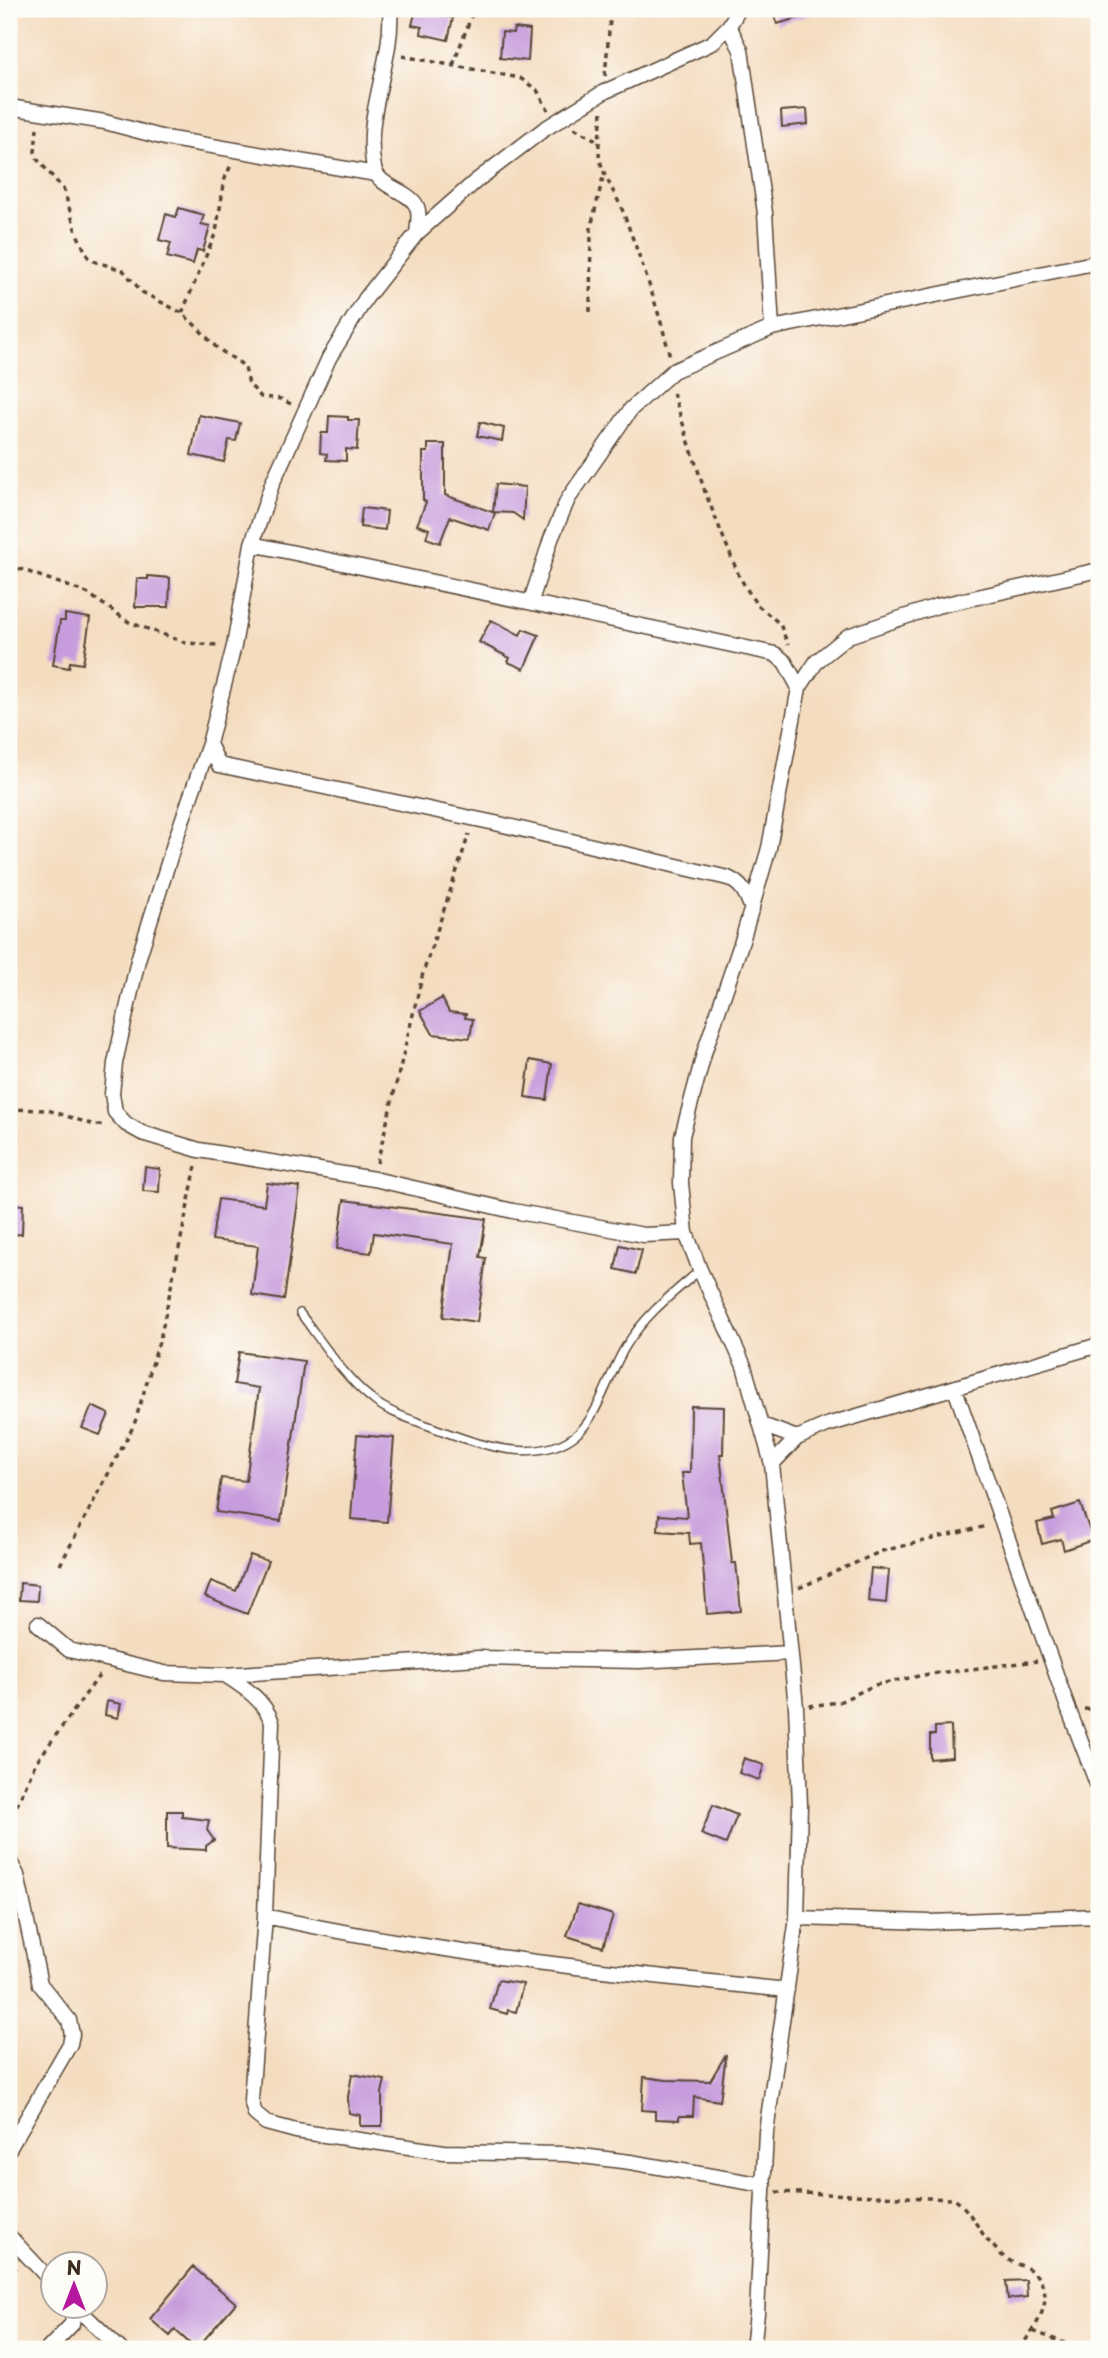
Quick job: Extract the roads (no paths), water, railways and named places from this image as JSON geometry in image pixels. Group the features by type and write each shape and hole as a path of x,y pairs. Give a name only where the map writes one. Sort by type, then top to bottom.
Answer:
{"street":[{"path":"376,174 372,141 391,30 390,9"},
{"path":"686,1233 644,1235 513,1211 373,1179 199,1150 142,1133 126,1124 115,1112 112,1094 121,1037 142,947 209,744 234,646 252,544 272,484 329,358 366,298 417,233 476,181 561,119 604,92 712,43 730,26 739,9"},
{"path":"730,26 741,50 765,213 772,328"},
{"path":"9,107 105,122 164,138 376,174 416,203 417,233"},
{"path":"531,601 551,539 568,499 631,409 673,371 772,328 1099,262"},
{"path":"252,544 775,654 785,662 796,682"},
{"path":"752,2349 766,2132 797,1918 800,1805 796,1707 772,1464 744,1366 686,1233 681,1183 682,1136 705,1050 752,909 769,848 796,682 848,636 937,606 1099,570"},
{"path":"209,744 219,765 474,819 728,878 744,889 752,909"},
{"path":"772,1464 797,1438 827,1425 1099,1345"},
{"path":"955,1388 1099,1789"},
{"path":"762,1425 797,1438"},
{"path":"38,1624 69,1650 164,1673 225,1675 478,1658 639,1661 790,1653"},
{"path":"225,1675 258,1698 268,1710 272,1722 265,1916 251,2100 255,2114 266,2123 296,2131 444,2152 566,2154 630,2162 764,2188"},
{"path":"9,1860 17,1875 40,1984 69,2020 72,2034 71,2045 9,2149"},
{"path":"265,1916 344,1933 515,1959 787,1990"},
{"path":"797,1918 930,1922 1099,1916"},
{"path":"9,2236 38,2267"},
{"path":"48,2349 72,2324 72,2320"},
{"path":"90,2320 120,2349"}],"lane":[{"path":"300,1313 348,1376 373,1400 406,1418 456,1436 498,1449 530,1451 559,1444 575,1436 588,1423 626,1346 649,1314 700,1270"}]}
